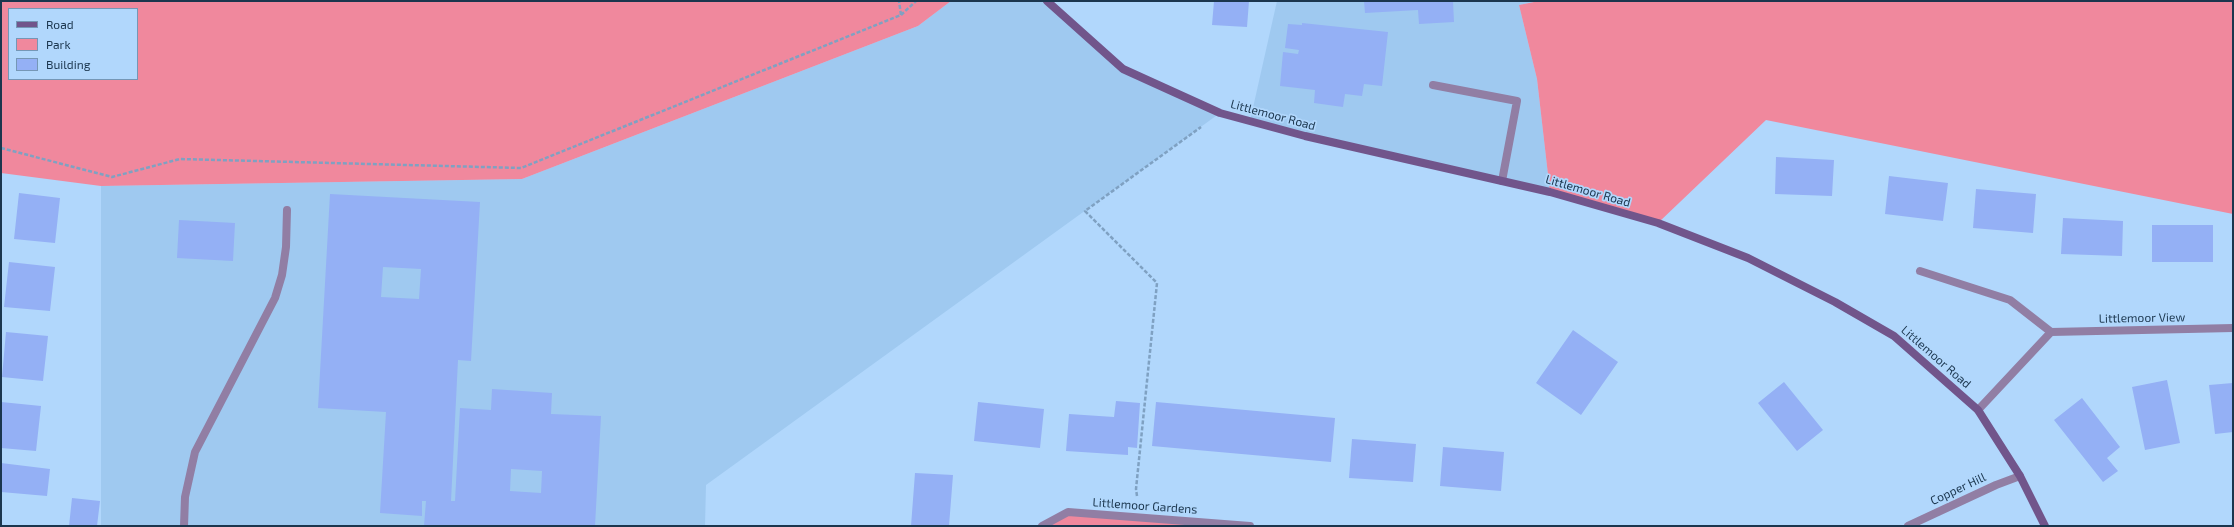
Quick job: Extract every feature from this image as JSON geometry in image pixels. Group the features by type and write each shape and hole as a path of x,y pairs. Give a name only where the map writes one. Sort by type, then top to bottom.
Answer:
{"street":[{"name":"Littlemoor Road","path":"1047,1 1123,69 1220,113 1304,136 1502,181 1658,223 1748,258 1835,302 1894,336 1978,410 2020,476 2045,526"},
{"path":"1433,85 1517,101 1502,181"},
{"path":"184,526 185,497 195,452 277,293 282,275 286,247 287,210"},
{"path":"1920,271 2010,300 2051,332 1978,410"},
{"name":"Littlemoor View","path":"2051,332 2233,328"},
{"name":"Copper Hill","path":"1908,526 1996,485 2020,476"},
{"name":"Littlemoor Gardens","path":"1042,526 1068,512 1250,526"}],"path":[{"path":"899,1 901,15"},
{"path":"1,148 112,177 180,158 521,168 901,15 916,1"},
{"path":"1140,518 1136,489 1156,283 1085,211 1220,113"}],"shaded area":[{"path":"951,1 1047,1 1123,69 1220,113 706,485 705,526 101,526 101,186 522,179 918,26"},
{"path":"1277,1 1539,1 1519,5 1537,79 1550,192 1250,121"}],"green space":[{"path":"1,1 951,1 918,26 522,179 101,186 1,173"},
{"path":"1539,1 2233,1 2233,214 1766,120 1658,223 1550,192 1537,79 1519,5"},
{"path":"1068,512 1250,526 1042,526"}],"building":[{"path":"1214,1 1249,1 1247,27 1212,25"},
{"path":"1364,1 1453,1 1454,22 1419,24 1418,10 1365,13"},
{"path":"1302,23 1388,32 1382,86 1364,84 1362,96 1345,94 1343,107 1314,103 1315,90 1280,86 1283,52 1298,54 1299,50 1285,48 1288,24 1302,25"},
{"path":"1776,157 1834,160 1832,196 1775,194"},
{"path":"1889,176 1948,183 1943,221 1885,214"},
{"path":"1976,189 2036,194 2033,233 1973,228"},
{"path":"19,193 60,198 55,243 14,239"},
{"path":"330,194 480,202 471,361 458,360 451,501 455,501 460,408 491,410 492,389 552,393 551,414 601,416 595,526 424,526 426,501 422,501 422,516 380,513 386,412 318,408","holes":["383,267 421,269 419,299 381,297","511,469 542,471 541,493 510,491"]},
{"path":"2063,218 2123,221 2122,256 2061,254"},
{"path":"179,220 235,223 233,261 177,258"},
{"path":"2152,225 2213,225 2213,262 2152,262"},
{"path":"9,262 55,267 50,311 4,307"},
{"path":"1573,330 1618,362 1581,415 1536,383"},
{"path":"6,332 48,336 43,381 2,377"},
{"path":"2167,380 2180,443 2145,450 2132,387"},
{"path":"1784,382 1823,430 1797,451 1758,403"},
{"path":"2233,383 2233,432 2215,434 2209,385"},
{"path":"2082,398 2120,447 2107,458 2118,471 2103,482 2054,420"},
{"path":"1116,401 1140,403 1137,448 1128,447 1128,455 1066,451 1069,414 1114,417"},
{"path":"1,402 41,406 36,451 1,448"},
{"path":"978,402 1044,409 1040,448 974,441"},
{"path":"1156,402 1335,418 1331,462 1152,446"},
{"path":"1352,439 1416,444 1413,482 1349,478"},
{"path":"1443,447 1504,452 1501,491 1440,486"},
{"path":"1,463 50,469 47,496 1,492"},
{"path":"915,473 953,475 949,526 911,526"},
{"path":"72,498 100,501 97,526 69,526"}]}
